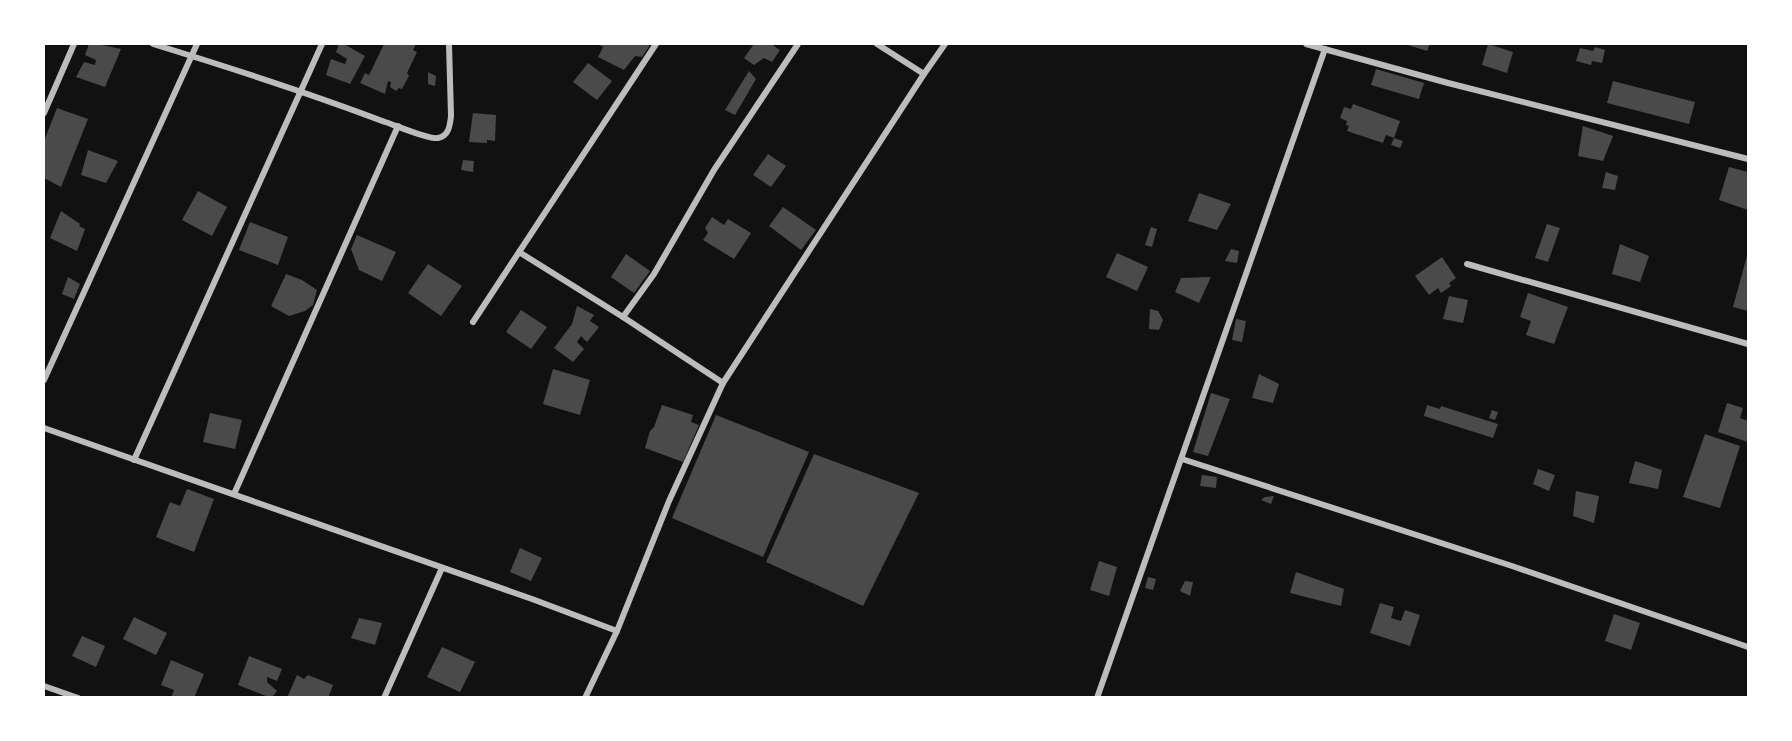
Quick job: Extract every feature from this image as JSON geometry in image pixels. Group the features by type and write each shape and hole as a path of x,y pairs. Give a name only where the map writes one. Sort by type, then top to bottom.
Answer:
{"street":[{"path":"44,113 74,44"},
{"path":"153,44 300,90 398,126 438,138 446,134 450,127 448,44"},
{"path":"44,380 197,44"},
{"path":"134,459 322,44"},
{"path":"473,322 656,44"},
{"path":"623,317 654,274 714,170 798,44"},
{"path":"878,44 924,74"},
{"path":"585,698 617,631 669,501 723,383 945,44"},
{"path":"1306,44 1448,83 1749,159"},
{"path":"1097,698 1325,49"},
{"path":"234,494 398,126"},
{"path":"519,252 723,383"},
{"path":"1467,264 1749,344"},
{"path":"44,428 617,631"},
{"path":"1182,459 1749,647"},
{"path":"384,698 442,568"},
{"path":"44,686 78,698"}],"building":[{"path":"89,44 121,49 105,87 76,77 84,62 95,65 96,60 85,55"},
{"path":"339,44 344,44 365,56 350,84 326,75 331,59 345,64 347,59 336,52"},
{"path":"384,44 416,44 413,50 417,52 402,89 399,88 396,91 390,87 391,82 388,81 385,94 360,83 365,73 369,75"},
{"path":"598,44 650,45 642,57 635,56 624,70 598,57 603,47"},
{"path":"754,44 771,44 780,50 772,62 764,58 754,65 744,58"},
{"path":"1405,44 1430,44 1427,51"},
{"path":"1488,44 1513,52 1507,73 1482,65"},
{"path":"1595,47 1605,50 1602,63 1592,61 1591,65 1576,61 1580,48 1593,51"},
{"path":"588,63 612,81 597,100 573,82"},
{"path":"1376,69 1424,83 1419,99 1371,85"},
{"path":"749,71 756,79 735,115 725,110"},
{"path":"428,72 436,76 435,86 428,84"},
{"path":"1613,81 1695,102 1689,124 1607,103"},
{"path":"1353,104 1400,121 1394,138 1386,135 1383,143 1347,131 1349,126 1346,125 1347,121 1340,118 1344,107 1351,109"},
{"path":"57,108 88,119 61,187 44,178 44,141"},
{"path":"473,113 496,115 495,141 469,142"},
{"path":"1583,126 1613,136 1603,161 1578,156"},
{"path":"1394,138 1403,141 1400,148 1391,145"},
{"path":"88,150 118,161 106,183 81,175"},
{"path":"768,154 786,166 771,187 753,175"},
{"path":"463,160 474,161 473,172 461,170"},
{"path":"1729,167 1748,172 1748,210 1719,200"},
{"path":"1606,172 1618,176 1615,190 1602,188"},
{"path":"198,191 227,207 212,236 182,220"},
{"path":"1199,193 1231,204 1217,230 1188,221"},
{"path":"783,207 816,230 801,250 769,226"},
{"path":"61,211 85,229 77,251 50,238"},
{"path":"712,217 724,225 728,219 751,233 734,259 703,240 708,233 705,228"},
{"path":"250,222 288,237 278,265 239,250"},
{"path":"1547,224 1560,228 1548,262 1535,258"},
{"path":"1151,227 1157,229 1152,247 1145,245"},
{"path":"357,235 396,252 382,281 359,270 351,249"},
{"path":"1620,244 1649,256 1640,282 1612,274"},
{"path":"1231,249 1239,251 1237,263 1225,261"},
{"path":"1748,252 1748,311 1733,307"},
{"path":"1117,253 1148,267 1137,291 1106,277"},
{"path":"626,254 650,271 634,293 611,277"},
{"path":"1442,257 1456,278 1449,283 1451,286 1441,293 1438,288 1429,295 1415,276"},
{"path":"428,264 462,286 441,316 408,293"},
{"path":"286,274 302,280 317,290 313,305 305,311 289,316 271,306"},
{"path":"68,277 80,284 74,299 62,294"},
{"path":"1211,277 1199,303 1175,292 1181,278"},
{"path":"1528,293 1568,307 1554,344 1526,335 1531,321 1520,317"},
{"path":"1449,296 1468,300 1463,323 1443,319"},
{"path":"577,306 594,315 590,321 599,327 587,342 581,336 577,342 584,349 573,362 554,348 572,324"},
{"path":"1150,309 1158,311 1163,320 1159,330 1149,329"},
{"path":"521,310 547,327 531,349 506,332"},
{"path":"1236,319 1246,321 1242,342 1232,340"},
{"path":"553,369 590,380 580,415 543,404"},
{"path":"1259,374 1279,384 1273,403 1252,398"},
{"path":"1211,393 1230,399 1208,456 1193,452"},
{"path":"1727,403 1743,408 1740,418 1748,421 1748,442 1718,432"},
{"path":"662,405 693,415 691,422 699,425 683,462 645,448"},
{"path":"1427,405 1440,409 1441,406 1498,424 1493,438 1424,416"},
{"path":"1492,410 1498,412 1495,420 1489,418"},
{"path":"210,413 242,420 235,449 203,442"},
{"path":"716,415 809,452 763,557 672,518"},
{"path":"1705,434 1740,446 1720,508 1683,497"},
{"path":"814,454 919,493 863,606 766,562"},
{"path":"1635,461 1662,470 1658,489 1629,483"},
{"path":"1538,469 1555,475 1549,491 1533,484"},
{"path":"1202,475 1217,477 1216,488 1200,486"},
{"path":"187,489 214,499 194,552 156,537 170,502 180,506"},
{"path":"1576,491 1599,496 1594,523 1573,516"},
{"path":"1274,496 1271,504 1261,500 1265,497"},
{"path":"520,548 542,558 531,581 510,572"},
{"path":"1099,561 1117,567 1109,596 1090,590"},
{"path":"1296,572 1344,589 1341,606 1290,593"},
{"path":"1148,577 1156,579 1153,590 1145,588"},
{"path":"1185,581 1193,582 1190,596 1180,591"},
{"path":"1380,603 1394,607 1391,618 1401,621 1405,610 1420,615 1410,646 1370,633"},
{"path":"1614,614 1640,623 1631,650 1605,641"},
{"path":"134,617 167,633 156,655 123,639"},
{"path":"359,618 382,623 375,645 351,638"},
{"path":"82,636 105,646 96,667 72,656"},
{"path":"442,647 475,662 460,692 427,677"},
{"path":"249,656 282,669 277,681 267,677 267,682 277,691 271,698 238,685"},
{"path":"171,660 204,674 194,698 171,698 174,690 161,685"},
{"path":"297,675 304,679 308,675 333,685 328,698 287,698"}]}
